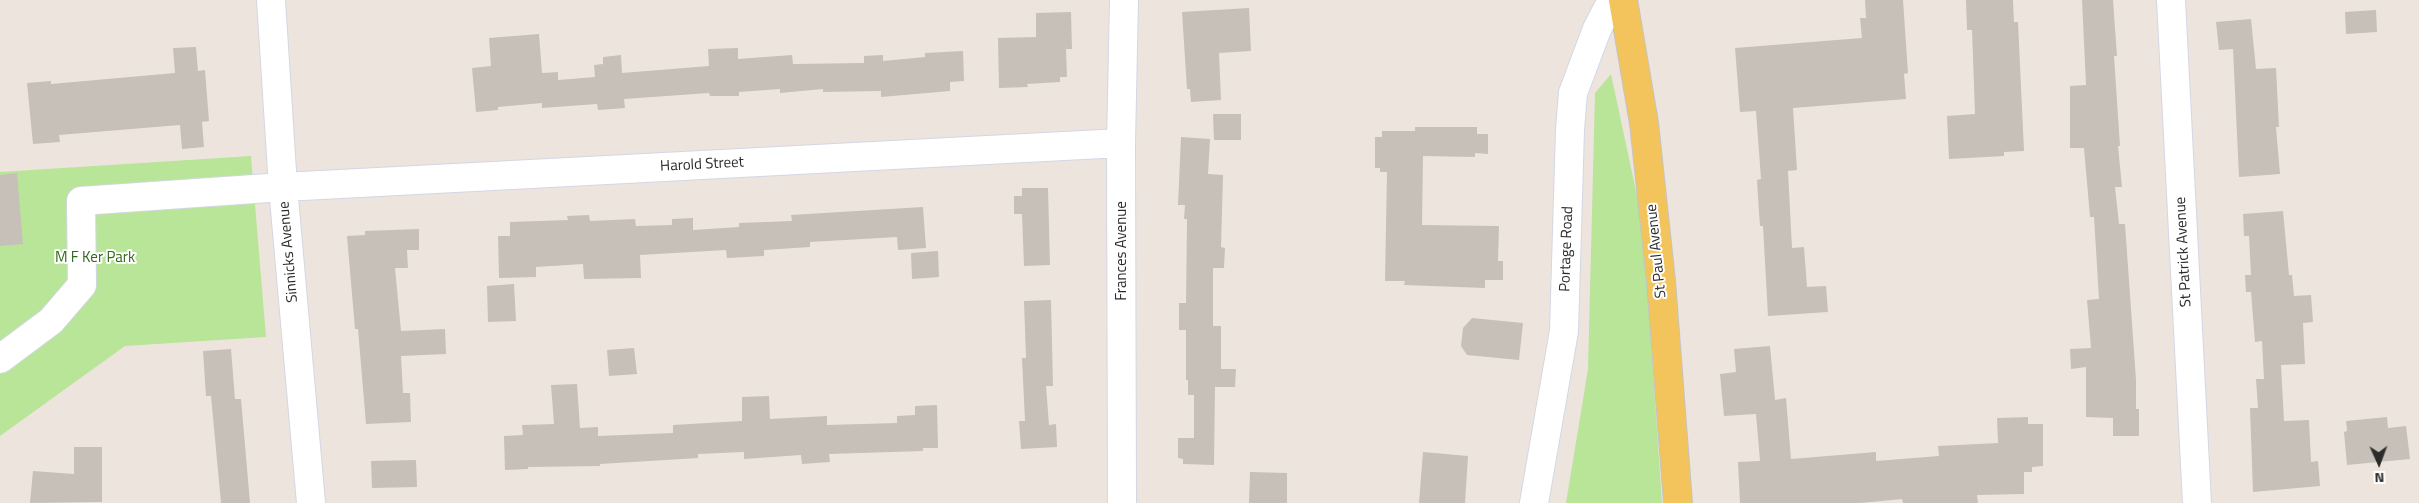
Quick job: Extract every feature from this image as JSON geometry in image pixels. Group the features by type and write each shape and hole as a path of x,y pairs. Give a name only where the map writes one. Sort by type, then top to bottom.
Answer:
{"main road":[{"name":"St Paul Avenue","path":"1623,0 1644,123 1660,271 1678,503"}],"street":[{"name":"Sinnicks Avenue","path":"271,0 310,503"},
{"name":"Frances Avenue","path":"1122,503 1121,144 1124,0"},
{"name":"Portage Road","path":"1534,503 1564,332 1570,130 1573,93 1597,29 1612,0"},
{"name":"St Patrick Avenue","path":"2171,0 2197,503"},
{"name":"Harold Street","path":"0,359 51,322 82,285 81,200 284,186 1121,144"}],"green space":[{"path":"1611,74 1643,224 1662,503 1566,503 1588,369 1595,93"},
{"name":"M F Ker Park","path":"251,156 266,337 125,346 0,436 0,172"}],"building":[{"path":"1865,0 1903,0 1908,73 1904,74 1906,99 1793,108 1797,170 1788,171 1792,248 1804,247 1807,287 1826,286 1828,312 1768,316 1763,226 1760,226 1757,180 1761,179 1756,111 1740,112 1735,48 1862,38 1860,18 1866,18"},
{"path":"1966,0 2013,0 2014,22 2018,22 2024,151 2004,152 2004,156 1949,159 1947,116 1975,114 1972,30 1967,30"},
{"path":"2082,0 2113,0 2117,56 2114,56 2120,146 2118,146 2122,187 2115,187 2119,224 2125,224 2136,380 2136,409 2139,409 2139,436 2113,436 2113,418 2086,417 2086,367 2071,369 2070,349 2091,348 2087,300 2099,299 2094,217 2090,217 2084,148 2070,148 2070,86 2086,85"},
{"path":"1249,8 1251,51 1219,53 1221,100 1191,102 1190,89 1187,89 1182,12"},
{"path":"2376,10 2377,32 2346,34 2345,12"},
{"path":"1071,12 1072,49 1066,49 1067,77 1060,77 1060,82 1027,84 1028,87 999,88 998,38 1036,37 1036,13"},
{"path":"2251,19 2256,69 2276,68 2279,127 2276,127 2280,174 2239,177 2233,49 2219,50 2216,22"},
{"path":"539,34 542,73 558,72 558,80 595,77 594,65 603,64 603,57 621,55 622,73 709,66 708,49 738,48 738,59 792,55 793,64 864,63 864,56 883,55 883,61 925,57 925,53 963,51 964,81 950,82 950,91 881,97 881,91 823,92 823,89 780,93 780,89 739,92 739,96 710,96 709,93 624,99 625,108 598,110 597,104 542,108 542,103 498,107 498,110 476,112 472,68 491,66 489,38"},
{"path":"196,47 198,71 205,70 209,121 202,122 204,147 182,149 180,125 59,135 60,142 33,144 27,83 51,81 51,84 175,73 173,48"},
{"path":"1213,114 1241,114 1241,140 1214,140"},
{"path":"1415,127 1477,127 1477,134 1488,134 1488,154 1475,153 1475,157 1423,156 1422,225 1499,226 1498,261 1503,261 1503,280 1485,280 1485,288 1404,285 1405,281 1385,281 1387,172 1380,172 1380,168 1375,168 1375,137 1382,137 1382,131 1415,131"},
{"path":"1181,137 1210,139 1208,174 1223,175 1221,247 1225,248 1224,268 1213,268 1213,326 1221,326 1221,369 1236,369 1235,387 1215,387 1214,465 1183,464 1183,459 1178,458 1178,438 1194,438 1194,395 1188,395 1188,380 1186,380 1186,330 1179,330 1179,303 1186,303 1187,219 1184,219 1185,205 1178,205"},
{"path":"17,173 23,244 0,246 0,175"},
{"path":"1022,188 1048,188 1050,265 1024,266 1022,214 1014,214 1014,196 1022,196"},
{"path":"923,207 926,248 898,250 897,237 810,242 810,247 764,250 764,256 727,258 726,250 640,255 641,278 584,279 583,264 536,267 536,277 499,278 498,236 510,236 510,222 568,220 567,216 589,215 590,221 635,219 636,226 672,225 672,219 693,218 693,230 739,227 739,223 792,221 791,215"},
{"path":"2283,211 2289,275 2292,275 2294,296 2311,295 2313,322 2303,323 2305,364 2281,365 2284,421 2309,420 2311,462 2318,461 2320,486 2253,492 2250,408 2258,408 2256,379 2264,379 2262,341 2255,342 2251,292 2246,292 2245,275 2251,275 2249,236 2244,236 2243,214"},
{"path":"419,229 419,250 407,250 408,268 395,268 401,331 445,329 446,354 401,356 403,393 410,393 411,422 366,424 358,329 355,329 347,236 365,235 365,231"},
{"path":"938,251 939,277 912,279 911,253"},
{"path":"514,284 516,321 488,322 487,286"},
{"path":"1051,300 1053,386 1046,386 1049,425 1056,424 1057,447 1021,449 1019,421 1025,421 1022,358 1026,358 1024,301"},
{"path":"1472,318 1523,323 1519,360 1467,355 1461,346 1463,328"},
{"path":"1770,346 1775,400 1786,398 1791,459 1876,452 1876,461 1939,456 1938,446 1998,443 1997,418 2028,417 2028,424 2043,424 2043,466 2032,467 2032,472 2024,472 2024,494 1977,495 1978,503 1903,503 1902,499 1860,503 1740,503 1738,462 1760,461 1756,414 1724,416 1720,374 1736,372 1734,349"},
{"path":"634,348 637,374 609,376 607,350"},
{"path":"231,349 235,399 241,399 250,503 221,503 211,396 206,396 203,351"},
{"path":"577,384 580,428 598,427 598,436 673,433 673,425 742,421 742,397 769,396 770,419 827,416 827,425 897,423 897,416 915,415 915,406 937,405 938,448 923,448 923,451 829,454 830,462 802,464 801,455 744,459 744,452 698,454 698,458 600,464 600,466 528,467 528,469 505,470 504,436 523,435 522,425 554,424 551,385"},
{"path":"2387,417 2388,428 2406,426 2410,459 2347,465 2344,432 2347,431 2346,421"},
{"path":"74,447 102,447 102,502 30,503 33,471 74,474"},
{"path":"1423,452 1468,456 1465,503 1419,503"},
{"path":"416,460 417,487 372,488 371,461"},
{"path":"1250,472 1287,473 1287,503 1249,503"}]}
